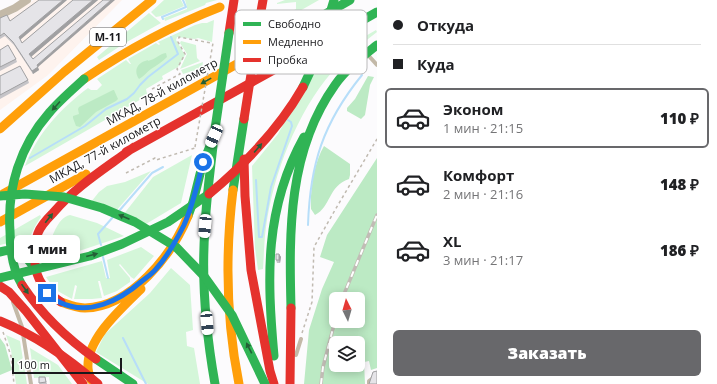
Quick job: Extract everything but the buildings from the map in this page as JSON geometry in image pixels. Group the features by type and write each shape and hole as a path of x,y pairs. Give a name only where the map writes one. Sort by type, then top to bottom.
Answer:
{"main road":[{"name":"М-11","path":"0,129 64,72 140,0"},
{"name":"М-11","path":"64,72 152,0"},
{"path":"215,384 208,338 204,294 204,248 214,136 234,0"},
{"path":"261,10 263,0"},
{"path":"331,10 334,0"},
{"name":"МКАД, 78-й километр","path":"332,10 350,0"},
{"path":"133,384 68,339 43,315 21,283 13,263 8,241 6,221 12,177 31,138 43,120 64,97 84,79 111,60 161,31 191,17 220,7"},
{"name":"МКАД, 77-й километр","path":"367,18 377,12"},
{"path":"367,53 377,44"},
{"name":"МКАД, 78-й километр","path":"48,169 235,64"},
{"path":"239,384 230,334 227,293 228,240 234,185 251,74"},
{"name":"МКАД, 77-й километр","path":"0,222 267,74"},
{"path":"83,384 42,330 2,285 96,254 136,238 170,221 197,204 224,183 252,156 276,128 297,99 310,74"},
{"path":"275,384 269,281 271,245 277,208 297,147 336,84 345,74"},
{"path":"244,119 245,196 251,270 270,371 275,384"},
{"path":"290,384 290,242 292,199 299,164 309,128"},
{"path":"93,384 88,374 87,365 88,357 95,342 110,322 142,288 174,243 183,227 193,203 203,162 214,136"},
{"path":"34,268 33,252 38,233 50,217 83,185 134,147"},
{"name":"МКАД, 77-й километр","path":"0,196 48,169"},
{"path":"0,196 25,194 64,198 102,208 135,222 176,247 204,276 232,315 265,384"},
{"path":"0,252 8,249 14,249 21,252 28,258 34,268 39,282 47,293 59,302 84,308 100,306 116,300 135,287 156,269"},
{"path":"0,321 23,330 45,342 70,360 98,384"}],"street":[{"path":"0,15 27,0"}],"lane":[{"path":"367,53 377,65"},
{"path":"2,285 22,327 31,384"},
{"path":"286,384 301,339"},
{"path":"369,384 369,381 373,378"}],"path":[{"path":"126,174 155,158 156,160 195,148 213,43 180,37 178,42 185,54 177,69 180,74 152,90"},
{"path":"301,339 305,320 312,302 314,247 377,139"},
{"path":"0,330 3,332 11,356 14,384"}],"shaded area":[{"path":"34,0 122,0 48,75 0,110 0,20"}],"green space":[{"path":"164,0 181,0 184,6 156,17 151,12"},
{"path":"185,0 217,0 206,3 205,5 165,21 164,18 187,9"},
{"path":"285,0 319,0 301,10 294,10 296,9 296,2 277,3"},
{"path":"149,13 161,23 125,43 99,60 97,57"},
{"path":"214,20 212,42 198,38 177,37 176,40 185,55 178,67 162,76 163,79 146,89 147,94 138,101 25,166 36,143 51,122 68,104 88,88 91,90 97,90 102,85 97,79 126,60 131,64 128,59 156,43 159,45 160,44 158,42 195,25"},
{"path":"376,30 377,32 367,40 367,35"},
{"path":"181,41 196,45 197,58 200,61 180,69 187,54 180,43"},
{"path":"166,53 167,57 139,79 136,71 142,62 147,60 149,61"},
{"path":"203,62 202,68 183,74 181,70"},
{"path":"311,74 330,74 319,88 308,106 288,145 274,186 269,207 264,243 263,269 258,270 255,248 252,166 278,134"},
{"path":"368,76 374,77 370,85 365,115 361,119 347,111 347,108 355,99"},
{"path":"113,90 118,99 116,101 96,112 80,127 76,126 73,116 79,114 79,107"},
{"path":"324,146 350,164 350,175 349,179 337,186 324,207 315,215 311,209 312,185 315,168"},
{"path":"192,155 181,203 146,224 123,215 153,177"},
{"path":"377,158 377,368 371,370 369,361 365,362 365,336 329,336 329,372 364,372 365,384 304,384 309,330 322,289 334,262 320,257 327,235"},
{"path":"151,171 116,211 91,202 99,192 107,186 125,182"},
{"path":"40,215 41,217 32,232 27,250 12,244 0,245 0,238"},
{"path":"70,215 97,223 124,236 70,254 45,260 53,234 60,221"},
{"path":"141,247 154,256 134,279 120,264 119,265 130,278 130,282 117,291 104,296 100,281 98,281 102,298 74,299 77,286 75,285 72,299 54,289 46,277 102,261 106,278 110,278 107,260"},
{"path":"171,268 190,285 193,330 186,332 187,346 194,348 200,384 148,384 96,352 105,334 150,293"},
{"path":"6,335 20,341 27,384 16,384 11,350"},
{"path":"0,338 5,345 12,370 0,375"},
{"path":"30,348 58,365 72,384 50,384 49,377 34,378"}],"waterway":[{"path":"163,19 162,17 186,7 183,0"},
{"path":"30,158 85,126 106,109 127,99 134,93 148,77 178,54 171,37"},
{"path":"308,225 312,183 321,145 337,110 362,75"},
{"path":"256,180 259,237 262,237 271,187 292,126 291,122 288,120"},
{"path":"119,211 152,173 163,167"},
{"path":"101,245 98,234 113,217"},
{"path":"103,257 108,278"},
{"path":"123,338 146,384"}],"railway":[{"path":"345,292 377,215"},
{"path":"321,384 323,367 333,328"}],"traffic: fast":[{"path":"331,10 334,0"},
{"path":"332,10 350,0"},
{"path":"367,18 377,12"},
{"path":"214,136 229,33"},
{"path":"367,53 377,45"},
{"path":"303,87 309,74"},
{"path":"291,308 290,250 295,192 300,164 308,137 320,110 335,85 344,74"},
{"path":"22,285 14,266 11,252 10,215 13,183 30,139 57,104 84,79"},
{"path":"233,190 244,119"},
{"path":"188,216 202,166 214,136"},
{"path":"274,356 270,299 271,244 281,190 304,137"},
{"path":"213,146 206,208 204,287 209,346 215,384"},
{"path":"0,196 25,194 64,197 102,208 135,222 176,247 204,276 232,315 265,384"},
{"path":"0,278 90,256 122,244 168,222 209,194"},
{"path":"0,252 6,250 16,251 28,259 34,268"},
{"path":"96,359 133,384"}],"traffic: slow":[{"path":"0,129 64,72 152,0"},
{"path":"84,79 116,58 150,39 184,22 220,7"},
{"path":"3,194 235,65"},
{"path":"0,222 86,174"},
{"path":"233,190 230,214 228,287 231,335 239,384"},
{"path":"61,302 82,308 102,305 118,299 134,289 161,262 172,247 188,216"},
{"path":"91,380 88,368 89,357 99,335 115,315 141,289"}],"traffic: jam":[{"path":"229,33 234,0"},
{"path":"261,10 263,0"},
{"path":"244,119 251,74"},
{"path":"126,152 267,74"},
{"path":"209,194 236,171 260,145 283,117 303,87"},
{"path":"61,302 43,286 36,269 35,251 39,230 47,219 71,194 134,147"},
{"path":"244,159 245,196 251,270 270,371 274,384"},
{"path":"22,285 46,316 75,343 96,359"},
{"path":"0,286 9,292 26,311 83,384"},
{"path":"290,384 291,308"},
{"path":"0,321 52,348 98,384"}],"route":[{"path":"47,293 59,302 84,308 100,306 116,300 135,287 156,269 183,227 193,203 203,162"}]}
